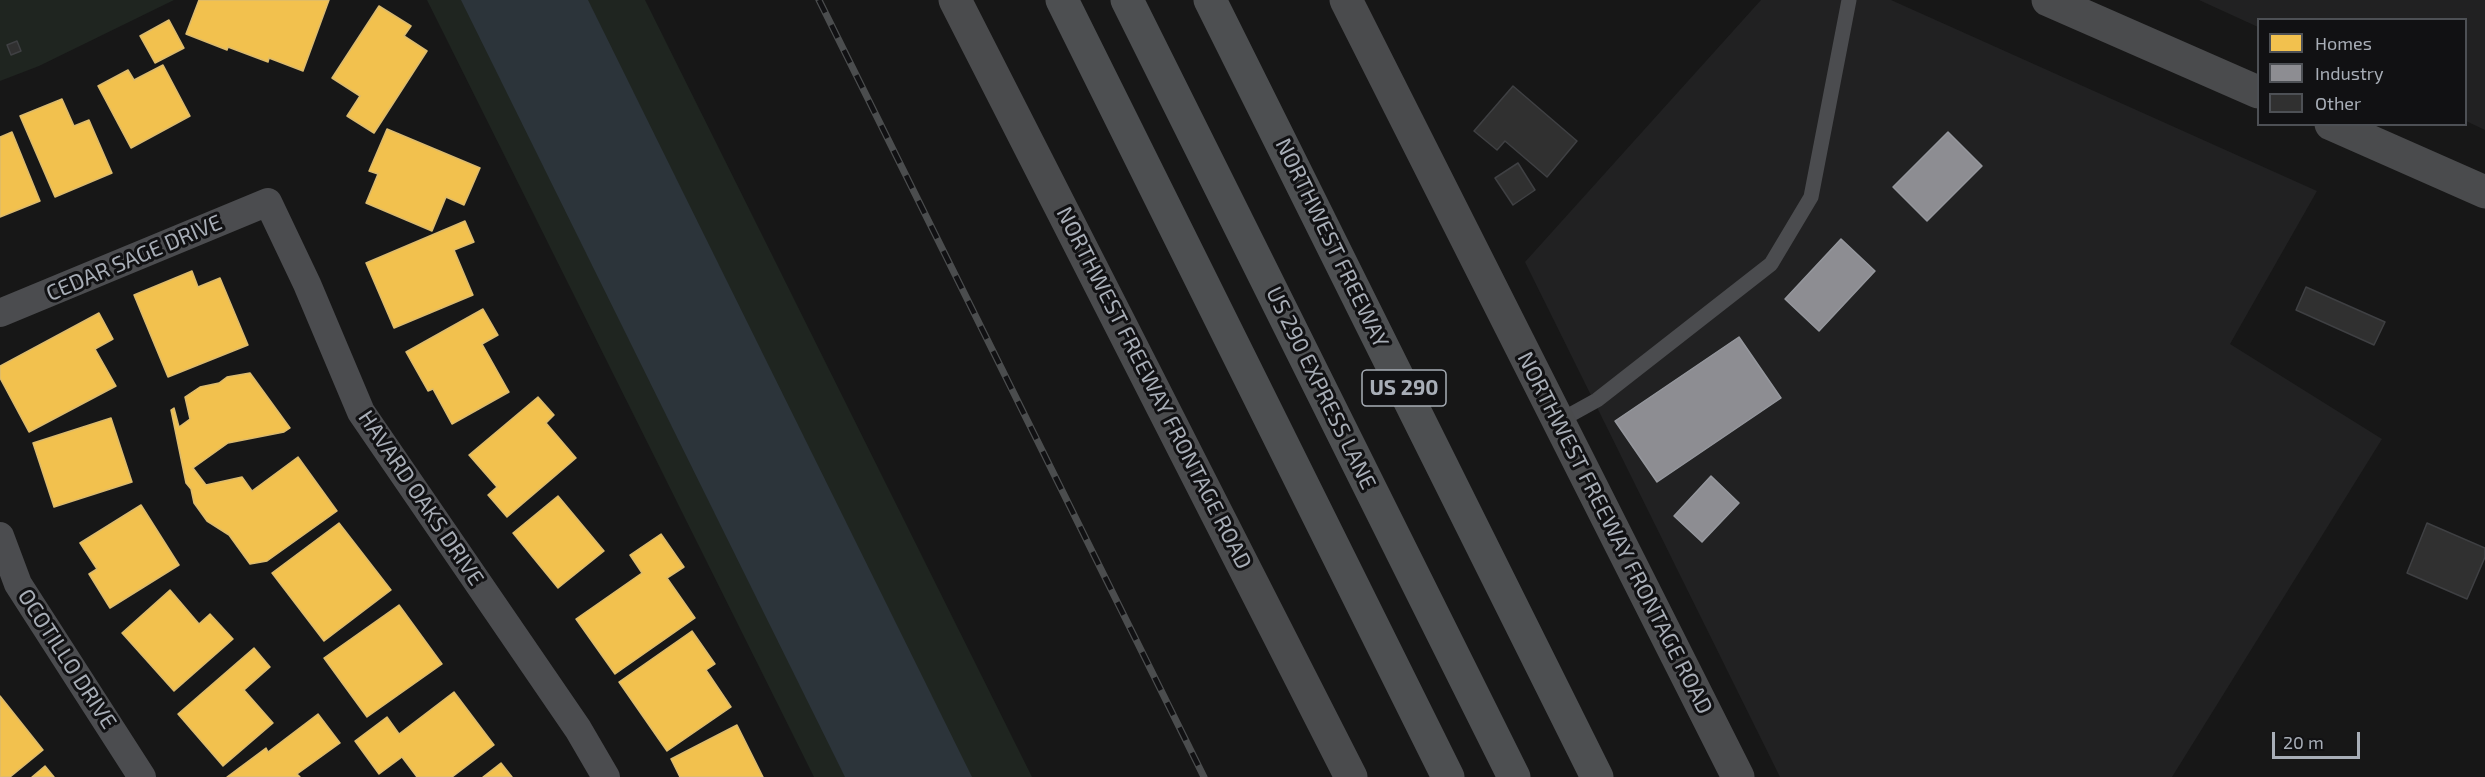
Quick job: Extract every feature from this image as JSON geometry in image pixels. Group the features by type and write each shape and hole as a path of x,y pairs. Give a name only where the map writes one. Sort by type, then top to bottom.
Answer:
{"highway":[{"path":"1062,0 1448,777"},
{"name":"US 290 EXPRESS LANE","path":"1127,0 1514,777"},
{"name":"NORTHWEST FREEWAY","path":"1210,0 1597,777"}],"main road":[{"name":"NORTHWEST FREEWAY FRONTAGE ROAD","path":"955,0 1351,777"},
{"name":"NORTHWEST FREEWAY FRONTAGE ROAD","path":"1346,0 1738,777"},
{"path":"2048,0 2257,92"},
{"path":"2336,126 2485,192"}],"street":[{"name":"CEDAR SAGE DRIVE","path":"0,313 268,202"},
{"name":"HAVARD OAKS DRIVE","path":"268,202 307,284 361,412 578,729 606,777"},
{"name":"OCOTILLO DRIVE","path":"0,536 18,584 142,777"}],"lane":[{"path":"1559,422 1597,400 1771,264 1810,196 1849,0"}],"shaded area":[{"path":"0,0 174,0 39,66 0,81"},
{"path":"427,0 645,0 1032,777 814,777"},
{"path":"461,0 588,0 972,777 845,777"},
{"path":"1761,0 1891,0 2317,191 2230,344 2382,439 2172,777 1780,777 1525,262"},
{"path":"2199,0 2485,0 2485,130 2467,121 2467,18 2257,18 2257,27"}],"building: Homes":[{"path":"199,0 329,0 303,71 269,58 268,62 228,47 227,50 186,34"},
{"path":"379,6 411,26 404,36 427,51 374,133 347,116 360,96 332,78"},
{"path":"169,20 184,48 155,63 140,36"},
{"path":"163,65 190,116 131,148 98,86 128,70 134,80"},
{"path":"62,99 74,126 89,120 112,173 55,197 20,116"},
{"path":"387,129 480,168 464,205 446,197 432,231 366,203 378,174 369,171"},
{"path":"12,132 40,201 0,217 0,137"},
{"path":"465,221 474,242 454,250 473,295 394,328 366,263"},
{"path":"192,271 198,287 220,278 248,345 168,377 134,295"},
{"path":"483,309 498,335 482,344 509,392 452,424 433,389 428,391 406,352"},
{"path":"99,313 113,339 95,349 116,386 29,432 0,378 0,366"},
{"path":"250,373 290,428 284,432 228,443 193,468 206,485 242,477 252,491 298,457 337,511 267,561 250,564 229,535 207,521 194,503 191,489 186,483 171,410 174,408 179,427 190,419 185,397 200,387 219,383 227,377"},
{"path":"538,397 554,415 546,423 576,458 507,517 488,495 497,487 469,455"},
{"path":"111,418 132,482 54,507 33,443"},
{"path":"558,496 604,551 558,588 513,533"},
{"path":"141,505 179,565 110,608 89,574 97,569 80,543"},
{"path":"339,523 391,590 324,641 272,573"},
{"path":"661,534 684,567 667,578 695,618 615,674 576,619 642,573 630,555"},
{"path":"170,590 199,624 210,614 233,639 174,691 122,633"},
{"path":"399,605 442,664 367,717 324,658"},
{"path":"692,631 715,664 706,670 731,707 667,751 619,682"},
{"path":"254,648 270,667 244,690 273,723 223,766 178,714"},
{"path":"454,692 494,745 452,777 417,777 402,757 379,774 355,741 387,717 399,734"},
{"path":"0,696 43,750 10,777 0,777"},
{"path":"318,714 340,743 297,774 300,777 227,777 266,748 268,752"},
{"path":"737,725 763,777 680,777 671,759"},
{"path":"501,763 512,777 483,777"},
{"path":"45,766 54,777 32,777"}],"building: Industry":[{"path":"1948,132 1982,166 1927,221 1893,187"},
{"path":"1841,239 1875,271 1819,331 1785,299"},
{"path":"1739,337 1781,398 1657,482 1615,421"},
{"path":"1711,476 1739,503 1702,542 1674,516"}],"building: Other":[{"path":"17,41 21,51 11,55 7,45"},
{"path":"1513,86 1577,141 1547,177 1505,141 1497,150 1474,131"},
{"path":"1518,163 1535,190 1513,205 1495,178"},
{"path":"2306,287 2385,322 2374,345 2296,310"},
{"path":"2427,523 2485,548 2485,557 2467,599 2407,573"}],"railway":[{"path":"819,0 1204,777"}]}
